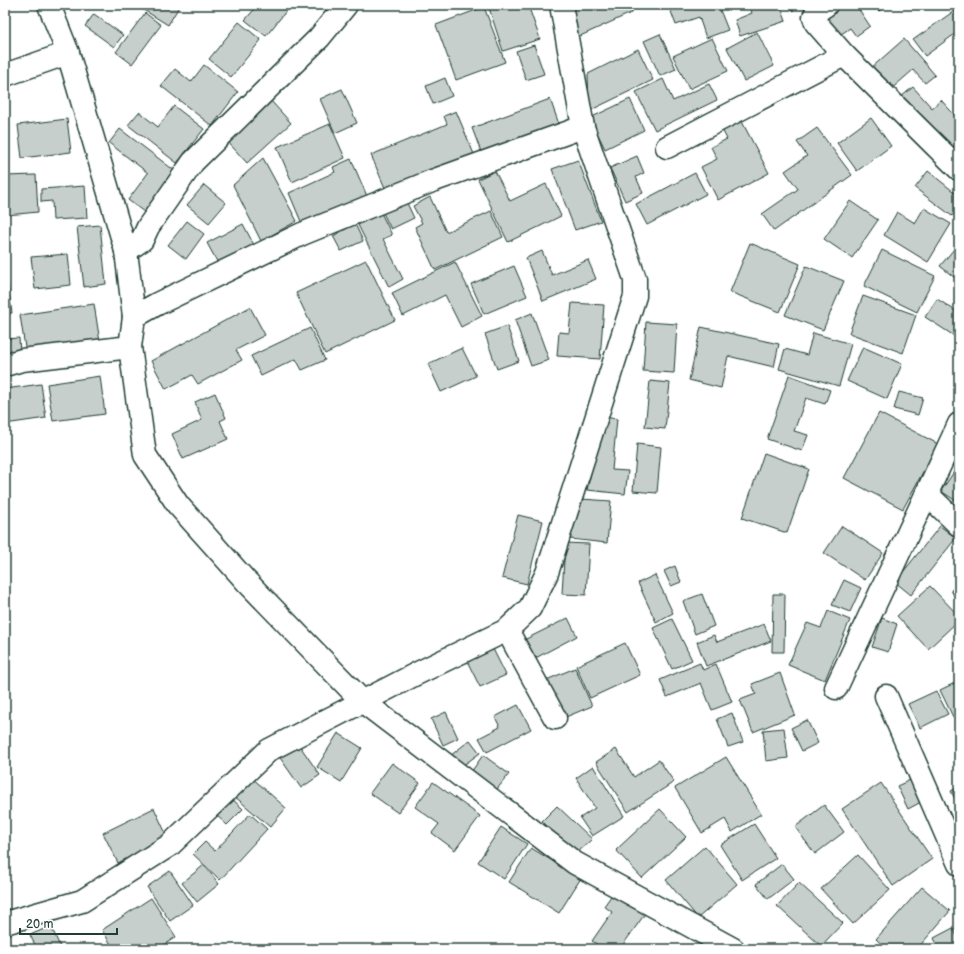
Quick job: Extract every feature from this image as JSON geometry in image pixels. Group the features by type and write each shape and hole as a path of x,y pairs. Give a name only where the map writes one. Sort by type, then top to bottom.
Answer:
{"street":[{"path":"49,5 68,53 126,252 134,317 130,347 145,455 178,505 246,581 362,701 575,863 733,949"},
{"path":"126,252 142,240 148,227 193,162 319,38 346,5"},
{"path":"5,923 82,901 170,845 269,750 362,701 507,630 530,608 547,574 635,296 635,279 583,127 561,5"},
{"path":"826,5 817,11 814,17 816,23 844,55 959,169"},
{"path":"5,74 68,53"},
{"path":"667,147 844,55"},
{"path":"134,317 157,304 302,234 432,181 583,127"},
{"path":"5,365 22,360 130,347"},
{"path":"836,688 959,424"},
{"path":"927,494 959,525"},
{"path":"507,630 555,718"},
{"path":"886,696 959,864"}],"building":[{"path":"141,5 180,5 168,25 139,7"},
{"path":"258,5 281,5 287,10 266,36 245,20"},
{"path":"488,5 528,5 540,39 503,51"},
{"path":"563,5 630,5 633,12 578,37"},
{"path":"718,5 728,30 706,38 699,17 676,25 669,6"},
{"path":"749,5 780,5 786,21 740,36 735,20 752,13"},
{"path":"788,5 801,5 792,11"},
{"path":"838,5 856,5 870,26 856,36 850,28 837,37 822,16"},
{"path":"874,5 888,5 879,11"},
{"path":"484,7 505,62 456,80 436,25"},
{"path":"954,11 959,18 959,31 925,56 913,40"},
{"path":"145,13 161,25 132,64 116,52"},
{"path":"94,14 123,35 114,47 85,26"},
{"path":"239,22 261,40 231,77 209,59"},
{"path":"757,32 774,66 744,81 727,48"},
{"path":"660,34 676,69 660,76 644,41"},
{"path":"712,38 728,71 689,89 673,56"},
{"path":"904,39 935,75 925,83 913,70 889,91 870,69"},
{"path":"534,45 544,74 526,80 516,51"},
{"path":"638,49 653,80 589,111 588,74"},
{"path":"204,65 238,92 212,126 161,86 175,69 191,82"},
{"path":"445,78 452,96 433,104 426,86"},
{"path":"663,79 673,101 709,84 717,100 655,130 636,92"},
{"path":"913,87 932,108 941,100 959,120 959,147 951,152 901,97"},
{"path":"342,89 357,123 335,133 320,99"},
{"path":"550,99 560,127 483,157 472,128"},
{"path":"630,99 644,130 605,149 590,118"},
{"path":"271,101 291,123 247,163 227,141"},
{"path":"174,106 204,129 177,163 128,125 139,112 158,127"},
{"path":"456,111 476,159 388,195 371,155 447,124 444,116"},
{"path":"740,118 769,173 718,200 701,167 717,159 711,147 727,139 721,128"},
{"path":"871,118 891,146 857,171 837,143"},
{"path":"67,119 71,152 22,158 18,125"},
{"path":"330,124 345,158 292,182 277,147"},
{"path":"817,128 852,175 774,231 762,214 798,189 785,171 807,156 797,142"},
{"path":"120,129 175,171 144,212 128,200 148,173 109,143"},
{"path":"637,156 644,173 636,177 643,193 625,201 610,168"},
{"path":"263,158 297,221 261,241 233,185"},
{"path":"351,159 367,196 302,224 289,193 335,172 333,167"},
{"path":"578,160 601,221 575,230 552,169"},
{"path":"495,171 510,201 546,184 561,216 508,242 478,179"},
{"path":"928,171 959,196 959,208 952,216 915,188"},
{"path":"695,173 706,194 647,225 636,204"},
{"path":"36,175 38,212 7,215 5,176"},
{"path":"204,185 226,203 209,223 187,205"},
{"path":"85,186 87,218 53,220 52,201 41,202 41,189"},
{"path":"430,197 446,232 491,211 503,237 435,270 415,227 422,223 413,206"},
{"path":"406,201 414,218 391,229 383,213"},
{"path":"850,201 878,220 852,258 824,239"},
{"path":"924,208 951,224 928,262 884,235 897,212 915,223"},
{"path":"381,213 392,235 383,239 403,279 389,287 358,225"},
{"path":"187,221 204,234 186,259 168,245"},
{"path":"243,224 255,247 220,267 207,243"},
{"path":"355,224 363,241 341,251 333,236"},
{"path":"100,225 106,284 84,287 77,227"},
{"path":"750,243 800,264 780,312 730,292"},
{"path":"954,249 959,253 959,281 940,266"},
{"path":"882,250 935,276 917,312 864,286"},
{"path":"542,251 552,275 588,260 596,279 543,301 526,258"},
{"path":"68,254 71,285 35,289 31,257"},
{"path":"366,260 395,320 325,354 296,293"},
{"path":"455,262 482,316 461,327 445,295 403,316 392,293"},
{"path":"5,265 12,313 5,314"},
{"path":"514,266 527,296 484,314 471,284"},
{"path":"806,266 844,281 823,330 785,315"},
{"path":"863,296 916,315 903,353 849,333"},
{"path":"937,299 959,313 959,339 925,317"},
{"path":"572,303 604,305 600,359 557,356 559,332 569,333"},
{"path":"94,304 100,342 26,354 20,315"},
{"path":"250,307 265,335 236,350 242,360 198,384 192,375 166,389 151,361"},
{"path":"532,313 549,360 531,366 515,320"},
{"path":"646,322 677,324 674,373 643,371"},
{"path":"507,326 519,361 497,369 485,334"},
{"path":"701,327 779,344 774,367 728,356 721,388 689,380"},
{"path":"310,328 325,360 302,370 296,359 261,376 251,356"},
{"path":"813,333 851,344 839,386 779,369 785,349 807,355"},
{"path":"19,338 20,354 5,355 5,339"},
{"path":"863,347 902,364 887,399 847,381"},
{"path":"462,348 476,376 441,392 428,364"},
{"path":"789,375 830,390 825,404 806,398 794,431 808,435 802,451 767,439"},
{"path":"100,376 105,414 53,421 47,384"},
{"path":"650,381 670,383 665,429 645,427"},
{"path":"41,384 46,418 5,424 5,389"},
{"path":"899,392 923,398 918,415 894,409"},
{"path":"215,393 226,418 220,421 228,439 183,459 172,434 202,420 195,402"},
{"path":"879,413 938,444 903,509 844,478"},
{"path":"604,417 617,419 612,470 628,471 625,494 587,490"},
{"path":"637,444 661,447 657,493 633,491"},
{"path":"764,453 809,469 787,533 742,518"},
{"path":"958,466 959,467 959,503 941,491"},
{"path":"581,499 611,501 607,543 570,539"},
{"path":"518,515 543,521 527,584 502,578"},
{"path":"842,526 883,553 865,580 824,553"},
{"path":"940,526 956,538 911,595 895,582"},
{"path":"565,543 589,544 586,595 562,594"},
{"path":"675,566 681,582 671,586 664,571"},
{"path":"655,575 673,613 656,622 638,583"},
{"path":"844,580 861,588 850,612 832,605"},
{"path":"930,586 959,616 959,620 928,649 897,616"},
{"path":"959,586 959,605 951,590"},
{"path":"702,594 714,626 695,634 683,601"},
{"path":"773,594 785,594 784,652 772,652"},
{"path":"828,611 850,620 825,680 788,665 807,623 821,628"},
{"path":"568,618 577,636 528,662 518,643"},
{"path":"882,618 897,624 888,652 872,647"},
{"path":"672,619 692,660 672,669 653,628"},
{"path":"764,624 771,641 706,666 697,642 714,635 717,642"},
{"path":"625,643 640,675 590,698 576,666"},
{"path":"492,647 506,675 480,687 466,659"},
{"path":"700,663 703,670 716,664 732,702 712,710 701,683 667,697 660,680"},
{"path":"575,668 592,706 561,719 544,681"},
{"path":"780,673 795,715 753,732 740,700 756,694 752,684"},
{"path":"959,681 959,714 953,717 940,690"},
{"path":"936,691 948,714 920,728 908,704"},
{"path":"518,705 531,729 487,752 479,738 500,727 495,717"},
{"path":"446,712 458,738 443,745 431,719"},
{"path":"732,713 743,742 728,747 717,719"},
{"path":"807,720 818,743 802,751 791,728"},
{"path":"784,728 788,758 766,761 763,730"},
{"path":"338,733 362,748 341,782 317,767"},
{"path":"295,739 320,775 301,788 276,752"},
{"path":"470,740 480,753 454,772 445,760"},
{"path":"616,749 634,777 659,760 674,782 628,812 596,762"},
{"path":"483,755 509,774 494,793 469,775"},
{"path":"726,757 761,814 732,832 725,819 702,833 675,788"},
{"path":"392,763 420,783 398,813 370,793"},
{"path":"593,766 624,816 592,836 580,818 595,808 576,778"},
{"path":"250,776 286,808 270,827 233,795"},
{"path":"910,780 921,802 908,809 897,786"},
{"path":"433,782 480,816 455,850 432,833 439,824 415,807"},
{"path":"881,783 932,859 893,886 842,809"},
{"path":"959,787 959,807 951,791"},
{"path":"229,796 243,809 227,825 213,812"},
{"path":"824,805 844,832 815,854 795,827"},
{"path":"557,806 592,839 576,854 542,821"},
{"path":"154,808 168,838 118,863 103,833"},
{"path":"660,809 686,837 642,878 616,850"},
{"path":"250,814 267,829 220,880 193,854 205,842 215,851"},
{"path":"754,824 776,858 742,880 720,845"},
{"path":"501,827 527,844 504,879 478,862"},
{"path":"705,846 737,884 698,918 666,880"},
{"path":"531,848 581,878 559,913 509,882"},
{"path":"858,855 890,890 853,924 821,889"},
{"path":"782,864 794,879 768,899 756,884"},
{"path":"204,865 219,884 197,902 182,883"},
{"path":"170,871 193,905 170,921 147,887"},
{"path":"799,883 843,923 821,946 777,906"},
{"path":"922,887 950,911 917,949 887,949 876,939"},
{"path":"616,889 647,911 620,949 604,949 592,941 612,912 604,906"},
{"path":"151,898 176,937 157,949 114,949 102,930"},
{"path":"51,926 61,949 37,949 30,935"},
{"path":"953,928 959,940 959,949 939,949 934,938"}]}
